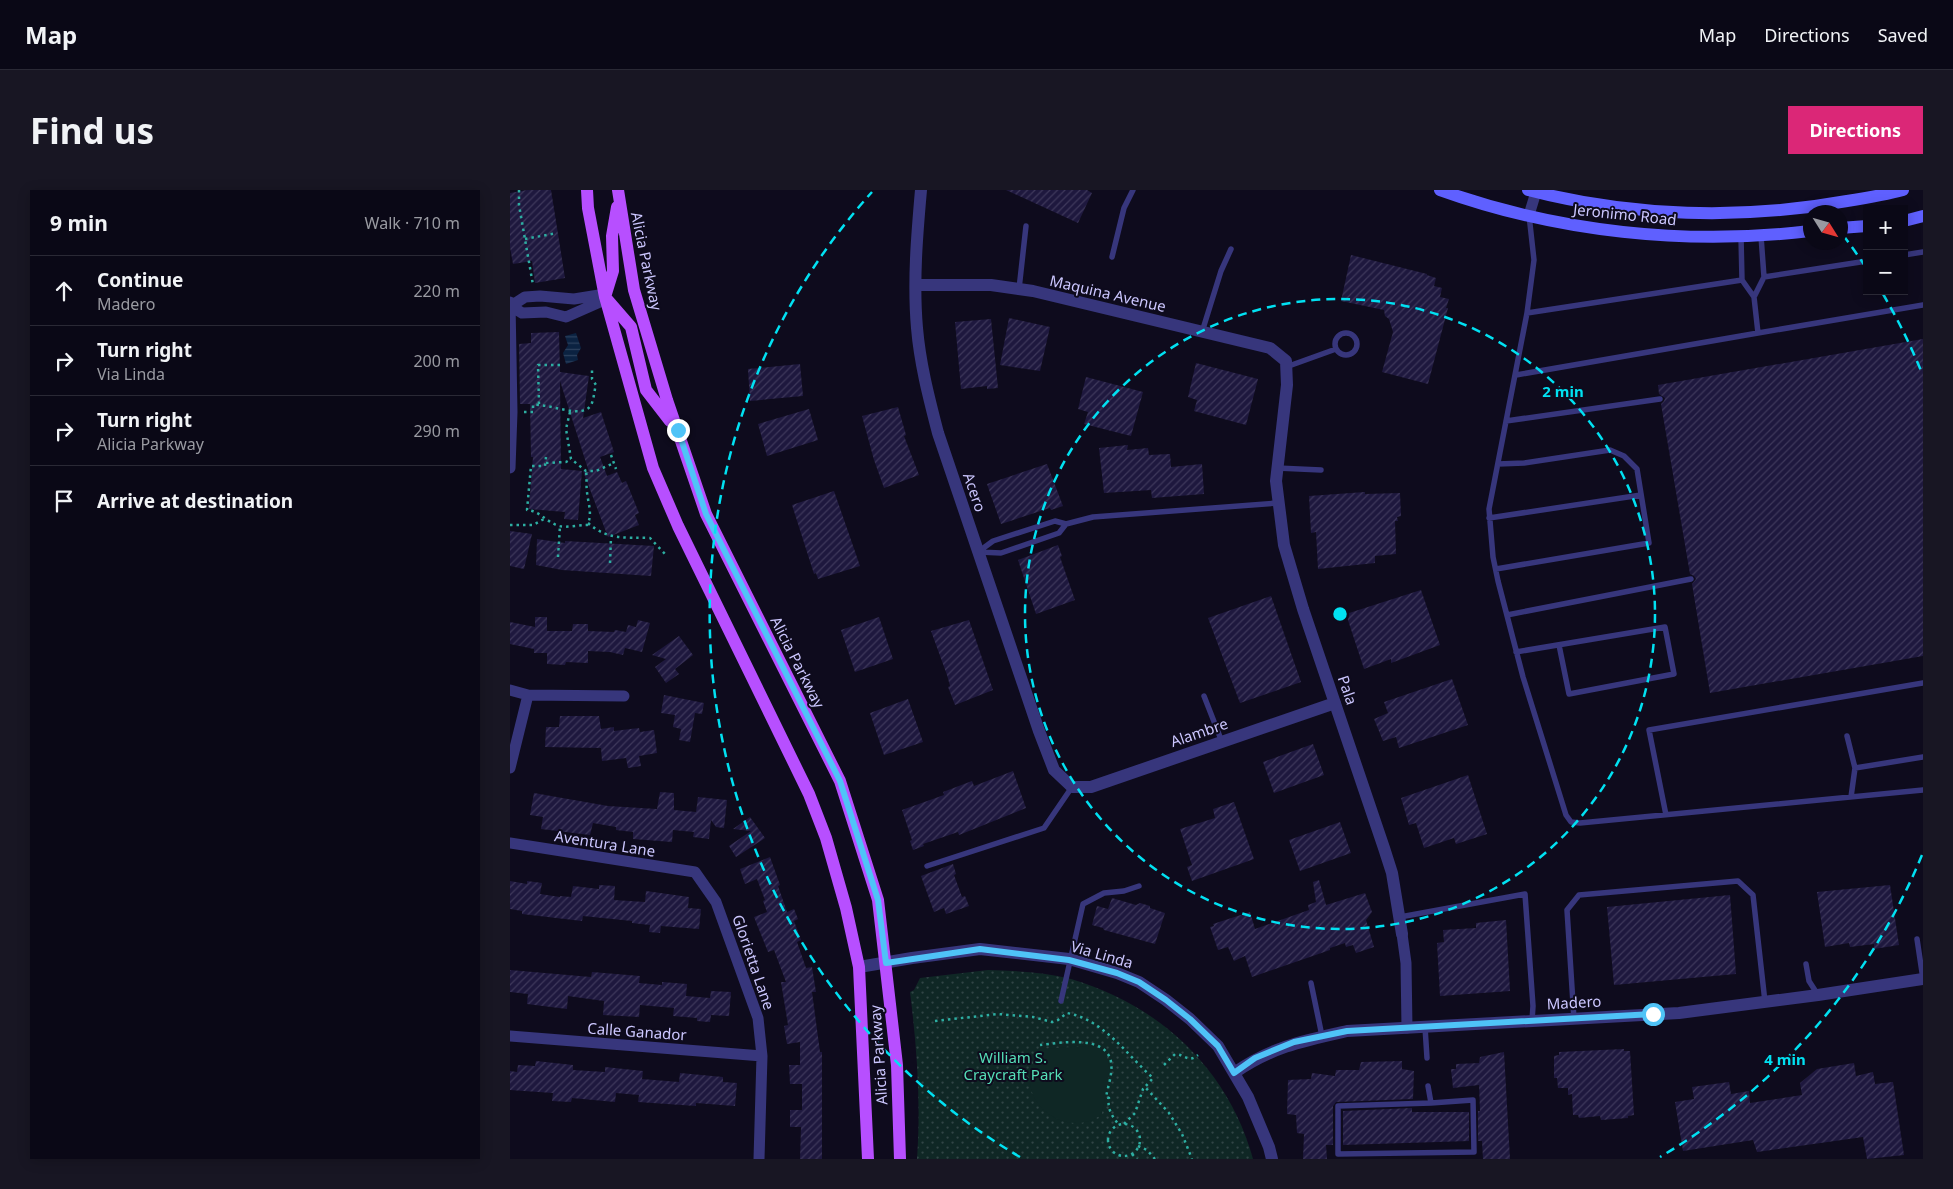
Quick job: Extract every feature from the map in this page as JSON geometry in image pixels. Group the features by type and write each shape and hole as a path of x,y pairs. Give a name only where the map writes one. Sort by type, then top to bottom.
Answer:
{"main road":[{"name":"Alicia Parkway","path":"587,190 588,208 605,297 653,468 678,526 809,794 826,838 846,908 859,967 868,1159"},
{"name":"Jeronimo Road","path":"1440,190 1464,199 1566,224 1651,235 1742,237 1803,232"},
{"name":"Jeronimo Road","path":"1533,191 1572,200 1612,206 1656,211 1707,213 1803,209 1903,190"},
{"name":"Alicia Parkway","path":"618,194 634,290 706,514 840,781 878,900 897,1065 900,1159"},
{"path":"618,194 612,236 613,271 605,297 631,327 646,390 678,430"},
{"path":"1908,220 1923,216"},
{"path":"1848,227 1863,226"}],"street":[{"name":"Acero","path":"921,190 917,233 916,285 917,328 925,383 938,433 1039,731 1054,770 1072,787"},
{"path":"1529,216 1533,191"},
{"name":"Maquina Avenue","path":"916,285 990,285 1019,289 1270,348 1286,364"},
{"path":"599,295 605,297 600,302 566,317 546,312 522,313 510,304 525,297 540,296 574,299 599,295"},
{"path":"510,304 512,412 510,468"},
{"name":"Pala","path":"1286,364 1287,386 1276,481 1284,545 1303,609 1392,873 1406,963 1407,1028"},
{"path":"510,690 528,695 624,696"},
{"path":"510,768 528,695"},
{"name":"Alambre","path":"1072,787 1091,787 1335,703"},
{"name":"Aventura Lane","path":"510,843 695,872"},
{"name":"Glorietta Lane","path":"695,872 716,902 758,1018 762,1056 759,1159"},
{"name":"Via Linda","path":"859,967 980,949 1069,960 1117,973 1139,982 1190,1019 1218,1046 1248,1096 1269,1146 1272,1159"},
{"name":"Madero","path":"1234,1073 1255,1058 1294,1042 1347,1031 1679,1012 1818,995 1923,979"},
{"name":"Calle Ganador","path":"510,1036 762,1056"}],"lane":[{"path":"1112,256 1124,208 1133,190"},
{"path":"1529,216 1534,260 1528,313 1489,509 1496,569 1516,652 1566,815 1571,822 1580,823 1923,790"},
{"path":"1019,289 1026,226"},
{"path":"1754,297 1764,278 1762,236"},
{"path":"1742,237 1742,280 1754,297 1758,333"},
{"path":"1202,332 1221,271 1231,249"},
{"path":"1908,254 1923,252"},
{"path":"1764,278 1863,262"},
{"path":"1528,313 1742,280"},
{"path":"1516,375 1923,305"},
{"path":"1286,364 1336,349"},
{"path":"1506,422 1660,399"},
{"path":"1496,569 1649,543 1636,469 1624,456 1610,450 1524,463 1498,464"},
{"path":"1278,468 1321,470"},
{"path":"1490,518 1641,495"},
{"path":"978,552 993,540 1055,521 1066,524 1093,518 1278,503"},
{"path":"978,552 1001,553 1059,533 1066,524"},
{"path":"1507,615 1691,579"},
{"path":"1516,652 1666,627 1674,674 1568,694 1559,645"},
{"path":"1666,815 1649,730 1923,683"},
{"path":"1204,696 1222,742"},
{"path":"1847,736 1855,768 1851,797"},
{"path":"1855,768 1923,757"},
{"path":"927,866 1044,828 1072,787"},
{"path":"1574,1019 1567,910 1579,895 1738,881 1753,895 1765,1002"},
{"path":"1061,1001 1083,904 1104,893 1124,891 1139,886"},
{"path":"1400,917 1525,894 1532,1021"},
{"path":"1917,939 1923,979"},
{"path":"1806,964 1809,980 1818,995"},
{"path":"1311,983 1322,1036"},
{"path":"1426,1027 1426,1058"},
{"path":"1428,1086 1430,1103"},
{"path":"1473,1100 1474,1152 1338,1154 1338,1106 1430,1103 1473,1100"}],"path":[{"path":"519,190 519,205 533,285"},
{"path":"525,239 557,233"},
{"path":"539,404 538,366 560,365"},
{"path":"512,412 533,412 533,405 539,404 560,407 570,412 586,410 591,405 596,385 592,379 592,368"},
{"path":"570,412 566,429 571,459 586,471 596,470 614,463"},
{"path":"611,455 616,470"},
{"path":"546,458 546,463"},
{"path":"571,459 566,462 546,463 545,466 531,466 527,510 535,510 544,519 560,526 587,525 588,523"},
{"path":"586,471 586,489 590,512 588,523"},
{"path":"510,525 533,525 544,519"},
{"path":"588,523 604,534 611,536 650,538 666,555"},
{"path":"558,556 560,526"},
{"path":"610,563 611,536"},
{"path":"935,1021 998,1014 1033,1017 1052,1022 1067,1013 1096,1024 1115,1039 1153,1078 1143,1089 1135,1113 1124,1124"},
{"path":"1040,1045 1075,1041 1102,1048 1111,1061 1106,1097 1109,1098 1107,1106 1119,1125"},
{"path":"1164,1066 1175,1054 1190,1060 1193,1060 1198,1055"},
{"path":"1145,1087 1169,1113 1182,1134 1192,1159"},
{"path":"1116,1154 1122,1156 1132,1154 1138,1146 1139,1136 1137,1131 1129,1125 1119,1125 1108,1136 1109,1146 1116,1154 1122,1159"},
{"path":"1138,1146 1147,1150 1155,1159"},
{"path":"1132,1154 1137,1159"}],"green space":[{"name":"William S. Craycraft Park","path":"988,970 1040,973 1071,979 1103,991 1134,1006 1161,1024 1186,1045 1208,1070 1227,1097 1242,1127 1253,1159 917,1159 918,1076 910,992 914,990 920,978"},
{"path":"1090,1046 1100,1049 1106,1055 1109,1063 1108,1084 1102,1114 1091,1120 1079,1123 1066,1122 1054,1118 1036,1101 1031,1089 1030,1076 1038,1049"}],"water":[{"path":"576,333 581,348 577,355 578,360 566,364 563,353 568,345 565,336"}],"building":[{"path":"527,190 551,190 565,278 535,283 532,261 513,264 510,247 510,193"},
{"path":"1006,190 1087,190 1092,193 1078,223"},
{"path":"1351,255 1427,274 1436,278 1434,286 1442,288 1440,297 1449,299 1428,384 1382,372 1393,332 1384,310 1341,301"},
{"path":"1009,318 1050,327 1040,371 1000,365"},
{"path":"991,319 998,388 987,389 987,386 961,389 955,322"},
{"path":"559,332 560,372 589,376 583,418 601,412 614,452 600,457 607,476 617,472 622,483 626,481 639,513 635,515 639,525 608,537 583,471 589,472 560,381 561,469 582,471 578,520 564,519 565,512 529,509 533,457 531,457 530,404 520,404 519,344 531,343 531,333"},
{"path":"1923,339 1923,656 1710,693 1692,584 1696,579 1690,574 1661,404 1665,398 1659,394 1658,385"},
{"path":"1196,363 1258,379 1246,425 1194,411 1197,400 1188,397"},
{"path":"800,364 803,396 750,401 748,369"},
{"path":"1086,377 1143,392 1131,436 1084,424 1088,412 1078,409"},
{"path":"898,407 906,435 904,436 919,475 884,488 862,416"},
{"path":"809,409 818,440 767,456 758,424"},
{"path":"1128,445 1127,450 1148,448 1149,455 1170,454 1171,467 1202,464 1204,494 1152,498 1151,490 1104,493 1099,448"},
{"path":"1047,464 1063,506 1051,510 1050,508 1001,524 987,484"},
{"path":"834,491 860,566 818,579 816,573 814,574 792,505"},
{"path":"1365,492 1365,494 1400,493 1401,516 1397,517 1398,521 1395,521 1396,554 1375,556 1375,563 1318,569 1316,532 1311,533 1309,496"},
{"path":"510,531 532,534 524,569 510,566"},
{"path":"537,539 565,543 565,541 654,546 651,576 562,570 536,565"},
{"path":"1058,545 1062,556 1060,557 1075,600 1036,614 1018,560"},
{"path":"1421,590 1440,645 1391,663 1391,659 1364,669 1346,614"},
{"path":"1271,596 1301,682 1240,703 1208,618"},
{"path":"535,617 547,617 547,631 572,631 573,624 588,624 588,631 614,632 615,630 626,632 628,625 636,627 638,620 650,623 642,652 625,648 623,655 610,652 588,651 588,663 566,662 565,665 547,664 547,653 534,653 534,649 510,644 510,622 535,627"},
{"path":"879,617 893,659 855,672 841,630"},
{"path":"969,620 993,690 955,705 948,687 950,686 947,675 931,631"},
{"path":"679,636 693,655 675,669 679,674 666,683 655,667 666,659 652,655"},
{"path":"1452,679 1468,725 1399,748 1396,737 1383,741 1374,719 1388,713 1384,702"},
{"path":"664,695 704,703 702,714 695,713 690,742 679,740 681,729 673,727 675,715 661,713"},
{"path":"908,699 923,742 884,755 870,713"},
{"path":"560,716 599,716 601,729 614,727 614,731 639,728 640,732 654,730 657,753 639,756 641,766 628,768 626,758 602,761 601,748 545,747 546,727 559,727"},
{"path":"1313,744 1324,775 1274,793 1263,762"},
{"path":"1013,771 1026,808 959,835 958,832 923,844 924,846 913,850 910,841 912,840 902,810 944,795 943,792 972,781 974,786"},
{"path":"1468,775 1487,834 1456,844 1454,838 1424,848 1416,823 1409,825 1401,798"},
{"path":"660,792 674,793 674,810 696,812 698,797 727,800 724,828 716,827 711,820 709,839 693,837 694,832 673,830 672,842 633,839 633,832 616,830 616,827 593,823 590,835 541,829 543,817 530,815 534,793 608,806 657,809"},
{"path":"1234,802 1254,859 1192,881 1187,867 1192,865 1180,829 1215,818 1213,809"},
{"path":"750,817 765,838 736,857 729,846 751,831 733,829"},
{"path":"1340,822 1351,853 1300,871 1289,840"},
{"path":"770,857 787,912 794,909 798,919 794,921 801,940 797,942 806,968 812,967 816,992 812,992 820,1052 822,1052 822,1159 800,1159 801,1127 790,1127 790,1110 802,1110 802,1084 790,1084 789,1065 800,1065 800,1042 787,1044 784,1026 788,1025 781,982 786,982 774,950 768,952 754,917 767,912 763,901 765,900 757,879 745,884 740,869"},
{"path":"953,864 956,874 954,875 962,897 965,896 969,906 946,914 944,908 934,912 921,876"},
{"path":"1319,880 1326,905 1365,893 1372,912 1366,920 1374,947 1356,953 1353,945 1346,947 1345,943 1252,977 1245,956 1234,961 1228,947 1218,950 1210,927 1214,926 1213,924 1250,912 1255,929 1309,910 1308,905 1316,902 1313,882"},
{"path":"510,881 527,884 527,881 542,883 540,894 560,897 571,897 573,886 599,889 599,885 615,886 614,900 645,902 646,891 689,897 688,908 701,909 699,929 661,926 660,933 649,932 650,925 632,923 632,921 583,916 582,921 522,914 522,911 510,909"},
{"path":"1890,885 1899,945 1874,949 1874,944 1850,947 1849,943 1825,947 1817,892"},
{"path":"1730,895 1736,974 1614,985 1607,907"},
{"path":"1112,898 1136,905 1140,903 1165,913 1155,944 1092,925 1097,906 1108,909"},
{"path":"1506,920 1510,991 1440,996 1437,943 1444,942 1443,930 1476,928 1476,923"},
{"path":"510,970 591,977 592,972 640,976 639,983 662,985 662,982 687,984 686,996 710,998 711,991 731,992 729,1016 711,1015 710,1022 697,1021 697,1018 673,1016 674,1008 640,1005 639,1017 603,1015 604,1001 568,996 567,1009 527,1004 528,994 510,992"},
{"path":"1624,1049 1624,1051 1630,1051 1634,1115 1628,1116 1628,1118 1601,1120 1600,1116 1579,1118 1578,1115 1573,1115 1572,1094 1568,1095 1568,1088 1558,1088 1557,1078 1554,1078 1554,1056 1559,1055 1559,1052"},
{"path":"1504,1052 1510,1159 1483,1159 1482,1141 1478,1141 1479,1085 1453,1088 1451,1069 1456,1069 1456,1064 1479,1063 1480,1057"},
{"path":"536,1061 573,1065 573,1070 605,1072 605,1067 643,1071 642,1079 679,1082 680,1073 723,1077 723,1082 737,1083 735,1106 696,1103 696,1106 638,1102 639,1095 616,1093 615,1102 572,1098 571,1102 552,1101 553,1093 510,1090 510,1071 517,1072 518,1065 535,1066"},
{"path":"1402,1061 1402,1069 1414,1071 1413,1099 1336,1102 1333,1106 1333,1145 1326,1145 1327,1159 1303,1159 1304,1134 1297,1133 1296,1115 1287,1114 1288,1080 1311,1079 1312,1073 1335,1076 1336,1070 1359,1070 1361,1062"},
{"path":"1854,1063 1856,1076 1873,1072 1875,1084 1893,1082 1904,1155 1867,1159 1863,1137 1757,1152 1753,1140 1683,1151 1675,1102 1694,1099 1692,1087 1729,1082 1731,1094 1749,1091 1750,1103 1802,1095 1800,1083 1817,1069"},
{"path":"1412,1108 1412,1112 1469,1112 1469,1141 1343,1145 1343,1111"}],"route":[{"path":"678,430 706,514 840,781 878,900 886,963 980,949 1069,960 1117,973 1139,982 1190,1019 1218,1046 1234,1073 1255,1058 1294,1042 1347,1031 1653,1014"}]}
